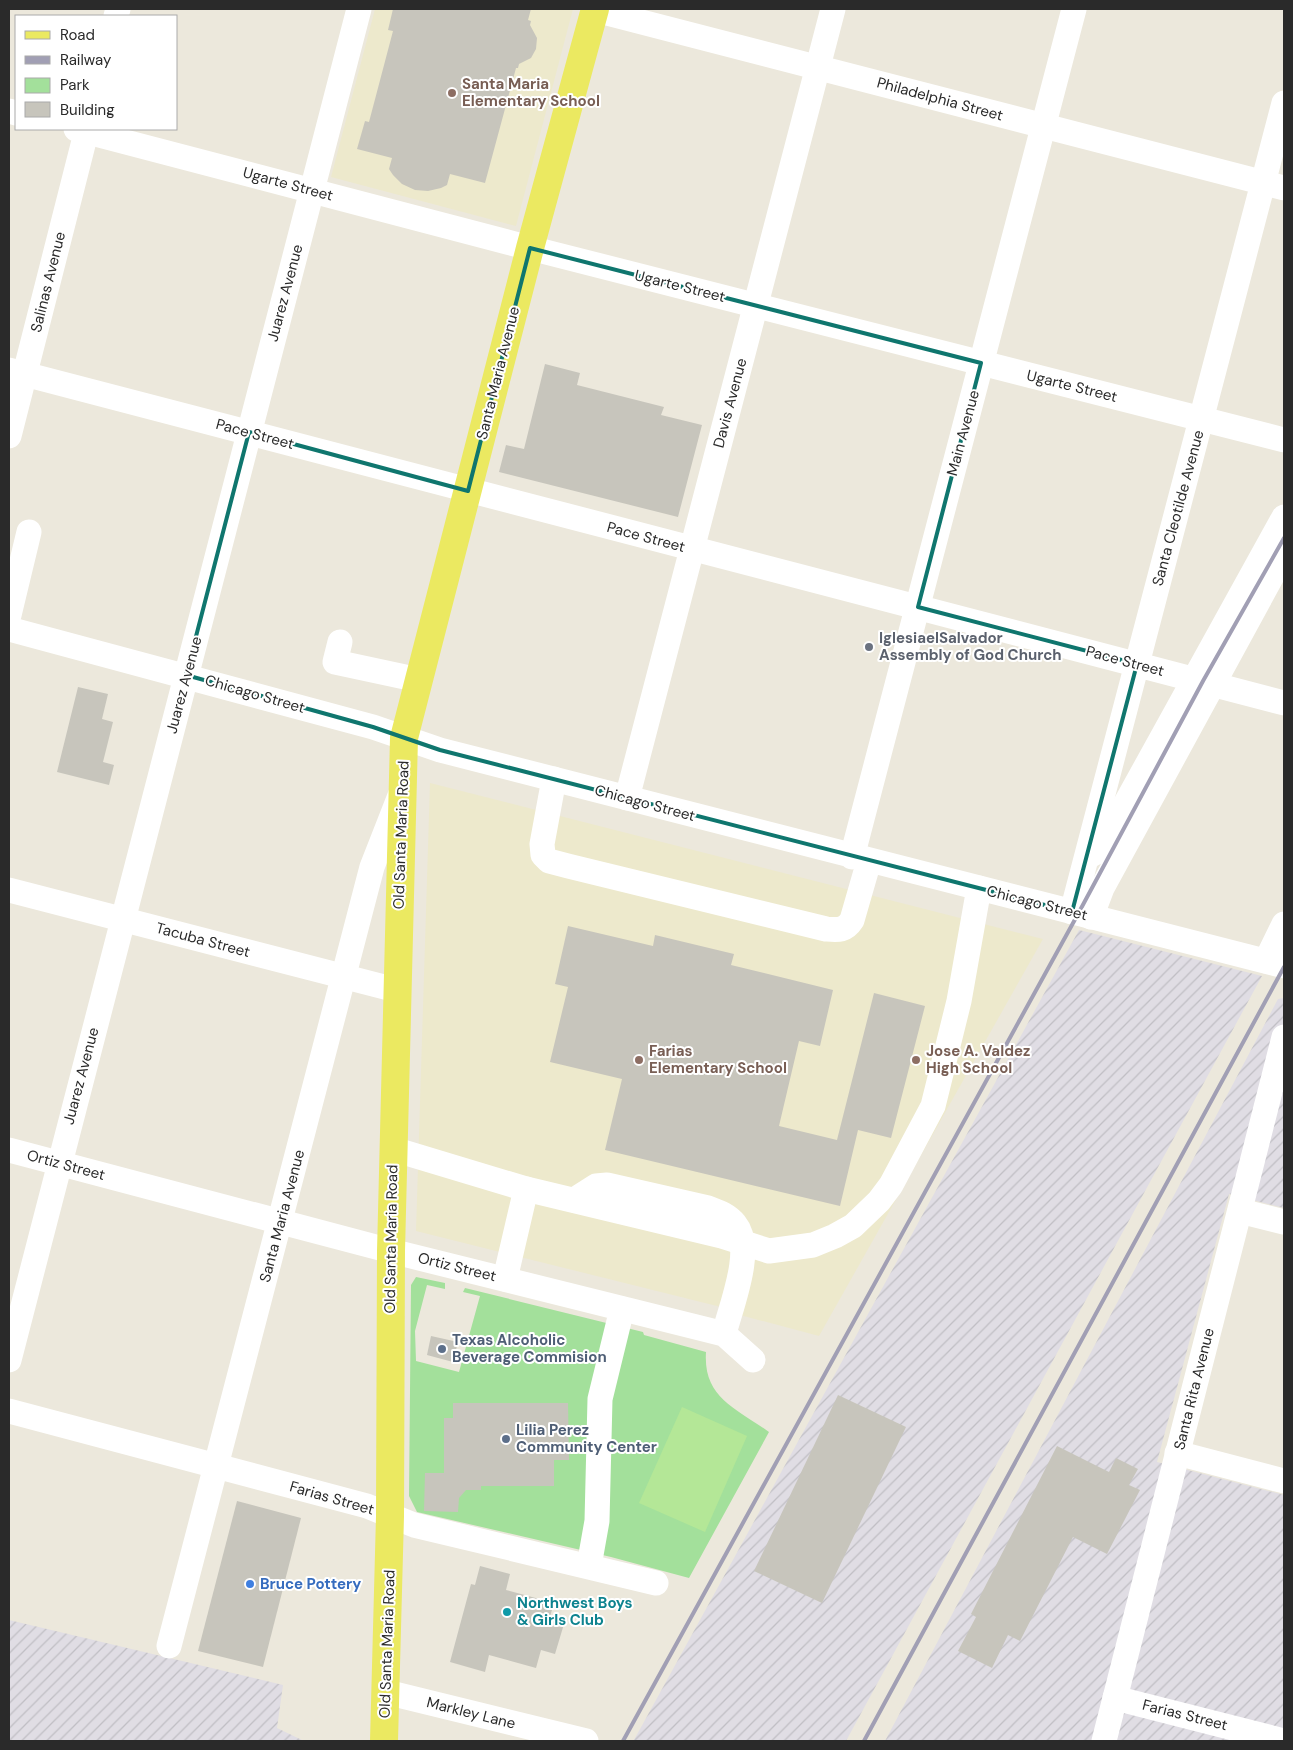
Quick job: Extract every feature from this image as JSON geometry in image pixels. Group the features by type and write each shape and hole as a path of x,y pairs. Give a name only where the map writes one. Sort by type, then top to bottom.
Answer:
{"main road":[{"name":"Santa Maria Avenue","path":"404,738 530,248 595,9"},
{"name":"Old Santa Maria Road","path":"384,1741 390,1516 390,1251 404,738"}],"street":[{"name":"Juarez Avenue","path":"9,1360 58,1163 359,9"},
{"name":"Philadelphia Street","path":"595,9 1274,186"},
{"name":"Davis Avenue","path":"627,798 833,9"},
{"name":"Main Avenue","path":"554,779 542,844 543,855 549,861 840,930 848,927 852,920 861,859 917,607 1074,9"},
{"name":"Santa Cleotilde Avenue","path":"1082,915 1086,861 1137,664 1202,419 1274,186 1284,104"},
{"name":"Ugarte Street","path":"83,130 530,248 1284,440"},
{"name":"Salinas Avenue","path":"9,436 17,372 83,130"},
{"name":"Pace Street","path":"17,372 1284,702"},
{"path":"1082,915 1102,888 1284,517"},
{"path":"9,615 29,532"},
{"path":"1086,861 1101,848 1203,681 1284,554"},
{"name":"Chicago Street","path":"9,629 186,675 373,727 440,750 1275,964"},
{"path":"340,642 335,662 419,680"},
{"name":"Santa Maria Avenue","path":"169,1646 372,867 402,788"},
{"path":"393,1149 526,1189 722,1236 769,1251 812,1245 853,1226 879,1201 891,1185 933,1106 959,1001 980,888"},
{"name":"Tacuba Street","path":"9,890 396,990"},
{"path":"1275,964 1284,924"},
{"name":"Santa Rita Avenue","path":"1104,1741 1284,1037"},
{"name":"Ortiz Street","path":"9,1150 390,1251 724,1334 752,1360"},
{"path":"505,1279 526,1189"},
{"path":"1240,1211 1284,1222"},
{"path":"724,1334 743,1258 743,1244"},
{"path":"589,1566 597,1521 600,1399 622,1309"},
{"name":"Farias Street","path":"9,1411 367,1506 414,1525 656,1583"},
{"path":"1177,1453 1284,1481"},
{"name":"Markley Lane","path":"386,1692 586,1741"},
{"name":"Farias Street","path":"1115,1698 1284,1741"}],"highlighted area":[{"path":"530,248 981,363 918,607 1137,664 1072,912 440,750 373,727 186,675 249,432 468,491"}],"shaded area":[{"name":"Santa Maria Elementary School","path":"375,9 573,9 516,226 331,177"},
{"name":"Farias Elementary School","path":"430,783 1043,939 819,1336 740,1315 741,1312 416,1231"},
{"path":"1079,930 1262,976 846,1741 634,1740"},
{"path":"1284,998 1284,1208 1229,1194 1157,1462 1284,1495 1284,1741 885,1741 1278,999"},
{"path":"9,1620 283,1685 277,1728 304,1741 9,1741"}],"green space":[{"path":"416,1277 445,1283 445,1289 427,1285 415,1331 416,1361 459,1372 480,1296 463,1292 465,1288 643,1332 644,1335 706,1352 706,1368 710,1381 716,1391 734,1408 769,1432 689,1578 611,1557 417,1512 409,1496 411,1285"},
{"path":"682,1407 747,1436 705,1532 639,1503"}],"building":[{"path":"393,9 531,9 528,20 531,21 530,25 537,38 536,49 531,58 519,64 518,68 516,68 485,183 450,174 447,185 441,188 428,191 415,190 402,184 393,175 389,169 392,158 357,149 365,121 369,122 393,31 388,30"},
{"path":"545,364 580,373 577,385 664,407 661,415 702,425 678,517 499,472 506,445 524,449"},
{"path":"78,687 108,694 102,719 113,722 103,762 114,765 109,785 57,772"},
{"path":"568,926 653,946 655,935 734,954 731,965 833,990 820,1046 799,1041 779,1126 837,1140 874,993 925,1006 891,1138 858,1130 840,1206 605,1150 622,1079 550,1062 568,987 555,984"},
{"name":"Texas Alcoholic Beverage Commision","path":"431,1336 458,1342 453,1362 427,1355"},
{"path":"838,1395 906,1427 822,1603 754,1571"},
{"name":"Lilia Perez Community Center","path":"453,1403 568,1403 569,1460 554,1460 554,1486 481,1486 481,1490 466,1490 459,1498 458,1512 424,1511 425,1473 444,1473 444,1418 453,1418"},
{"path":"1057,1446 1109,1472 1116,1458 1138,1469 1129,1485 1140,1490 1107,1554 1073,1537 1020,1641 1008,1635 992,1668 958,1651 976,1617 971,1614"},
{"name":"Bruce Pottery","path":"237,1501 301,1518 263,1667 198,1651"},
{"name":"Northwest Boys & Girls Club","path":"480,1566 510,1574 506,1590 554,1603 549,1620 564,1624 555,1654 541,1650 536,1668 489,1655 485,1672 450,1662 471,1584 475,1585"}],"railway":[{"path":"623,1741 1078,914 1203,681 1284,538"},
{"path":"864,1741 1284,967"}],"place":[{"name":"Santa Maria Elementary School","path":"452,93"},
{"name":"IglesiaelSalvador Assembly of God Church","path":"869,647"},
{"name":"Farias Elementary School","path":"639,1060"},
{"name":"Jose A. Valdez High School","path":"916,1060"},
{"name":"Texas Alcoholic Beverage Commision","path":"442,1349"},
{"name":"Lilia Perez Community Center","path":"506,1439"},
{"name":"Bruce Pottery","path":"250,1584"},
{"name":"Northwest Boys & Girls Club","path":"507,1612"}]}
